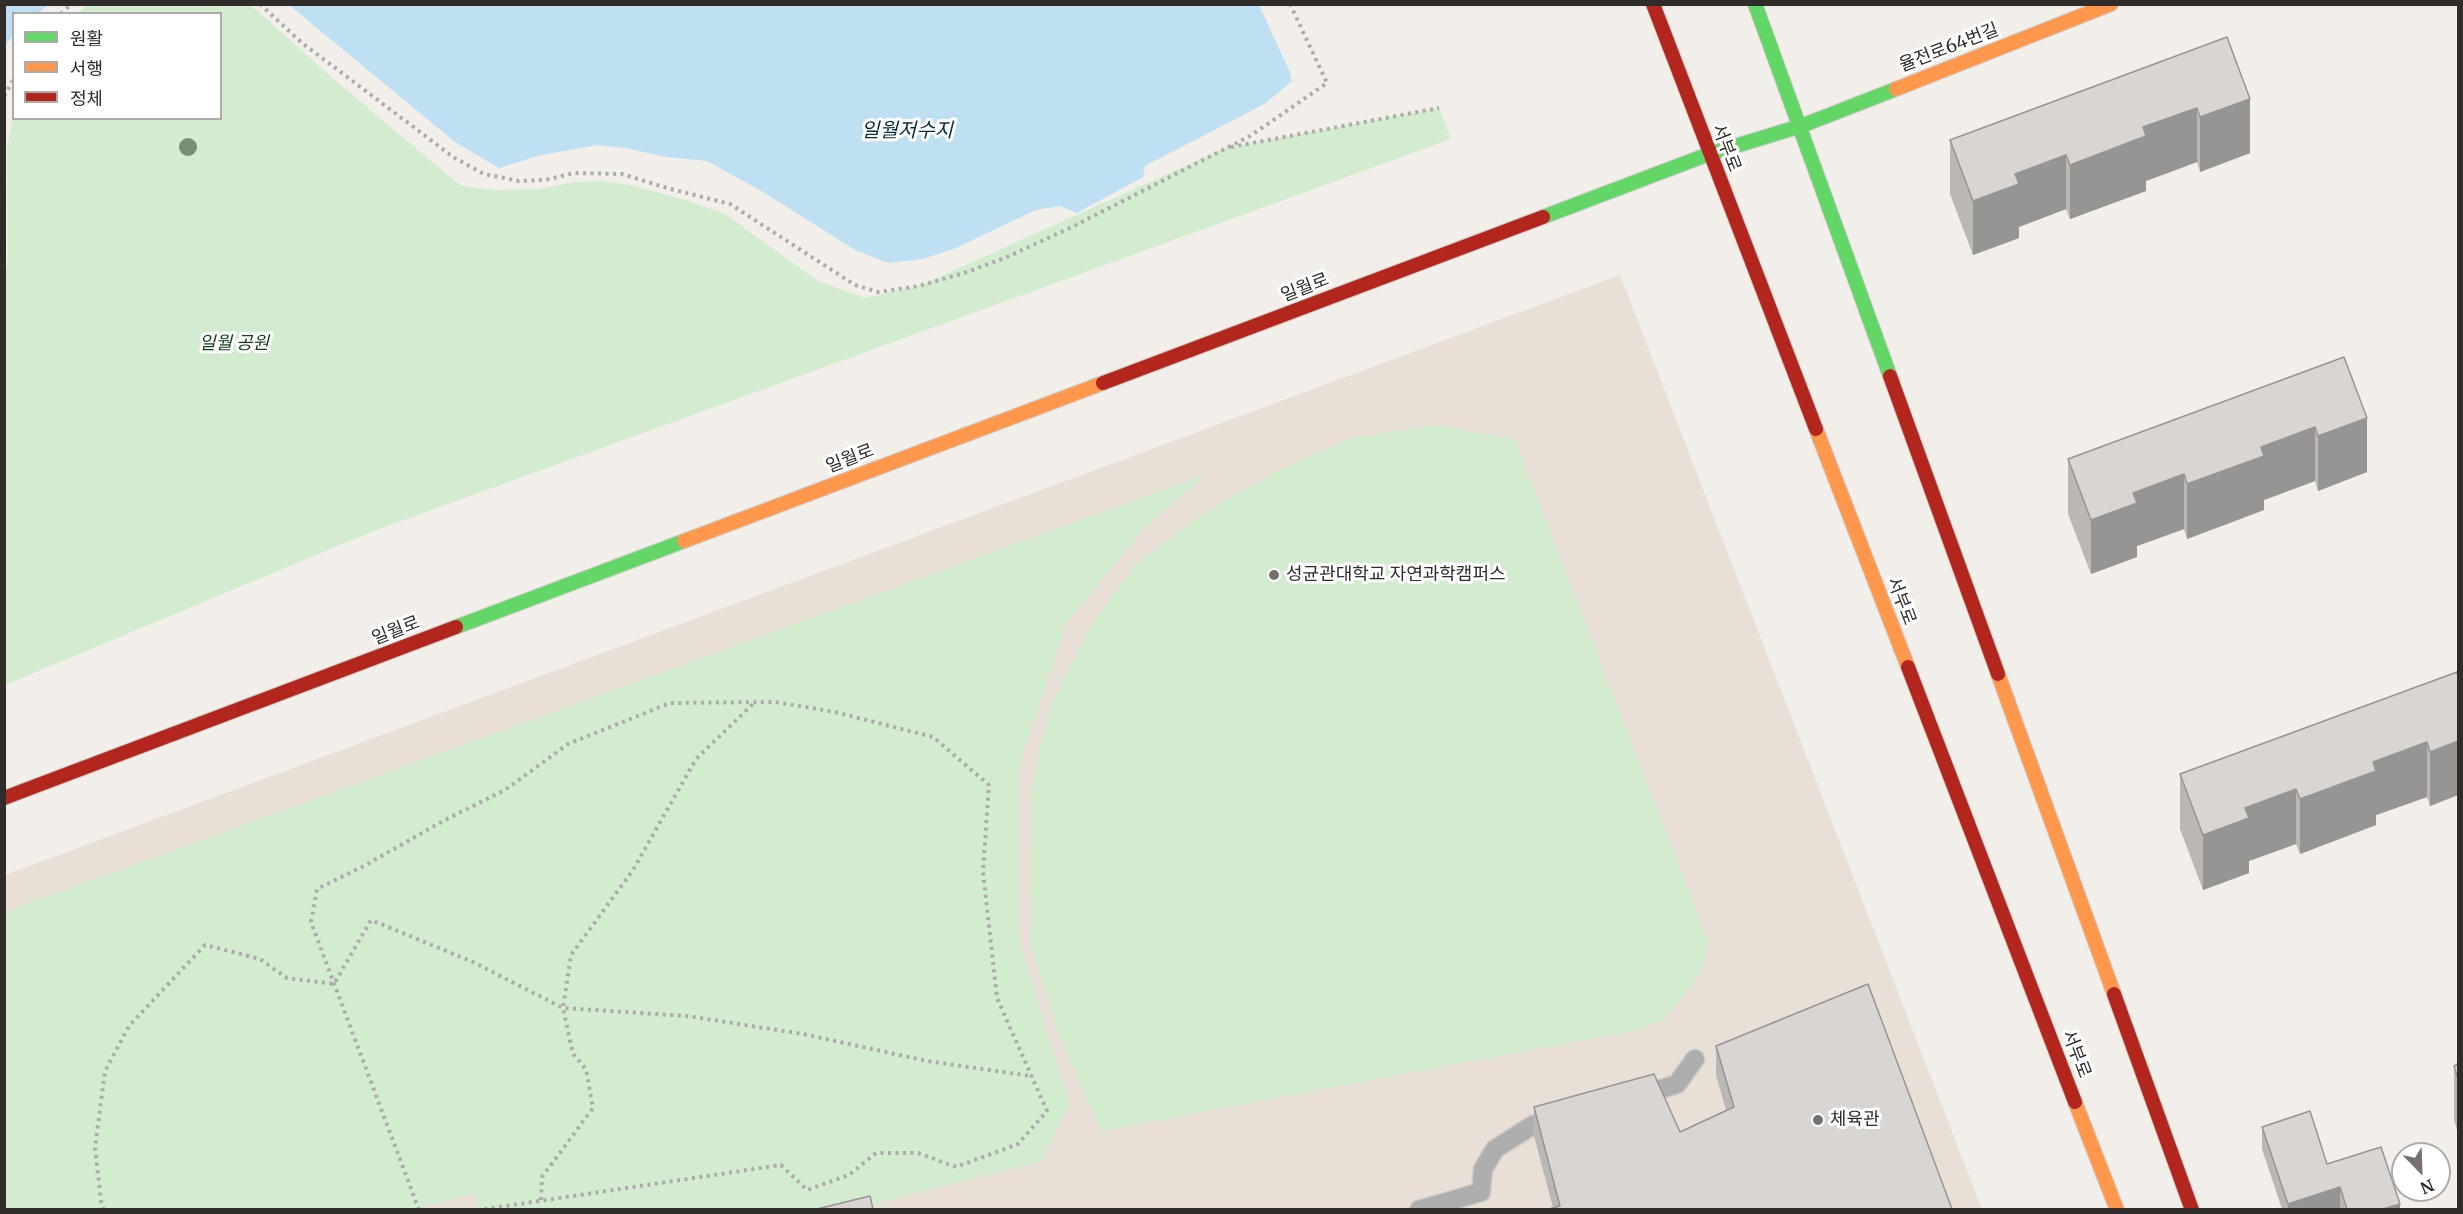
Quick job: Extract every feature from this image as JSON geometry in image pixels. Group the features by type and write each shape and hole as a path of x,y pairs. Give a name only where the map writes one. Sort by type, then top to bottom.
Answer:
{"main road":[{"name":"서부로","path":"1653,4 2117,1209"},
{"path":"1755,4 2192,1209"},
{"name":"율전로64번길","path":"1709,154 1801,126 2111,4"},
{"name":"일월로","path":"4,798 1709,154"}],"lane":[{"path":"1618,1101 1677,1084 1695,1059"},
{"path":"1419,1209 1483,1201 1483,1169 1495,1149 1533,1125 1575,1113"}],"path":[{"path":"260,4 302,43 453,157 484,174 519,181 545,180 574,173 622,174 730,204 855,285 878,292 919,286 964,273 1072,227 1250,136 1327,83 1290,4"},
{"path":"4,96 12,82"},
{"path":"1225,148 1439,108"},
{"path":"541,1200 542,1177 593,1108 586,1069 573,1054 563,1008 571,955 633,870 696,759 754,702"},
{"path":"419,1209 311,922 317,889 505,790 568,744 670,703 775,702 835,712 933,737 989,785 983,872 997,998 1047,1111 1018,1144 956,1167 918,1153 876,1153 849,1175 807,1190 781,1165 479,1209"},
{"path":"334,984 371,920 473,963 563,1008 687,1016 803,1034 927,1061 1031,1076"},
{"path":"104,1209 101,1201 95,1148 105,1071 129,1026 205,945 260,959 287,978 334,984"}],"shaded area":[{"name":"성균관대학교 자연과학캠퍼스","path":"1620,275 1982,1209 5,1210 5,875"}],"green space":[{"name":"일월 공원","path":"90,4 251,5 330,76 461,186 495,190 540,189 574,182 602,181 630,185 689,201 725,214 818,281 865,298 919,286 1225,148 1439,108 1451,139 371,532 5,685 4,285 8,256 7,150 12,120 222,120 222,12 79,12"},
{"path":"1437,425 1515,440 1708,941 1703,970 1665,1019 1637,1030 1101,1131 1060,1038 1030,940 1033,779 1052,702 1089,629 1135,565 1203,514 1279,470 1351,438"},
{"path":"1207,474 1146,526 1067,622 1018,769 1019,941 1069,1104 1042,1161 849,1210 479,1210 475,1193 411,1210 5,1210 5,912"}],"water":[{"path":"5,4 49,4 39,12 12,12 12,37 5,45"},
{"name":"일월저수지","path":"289,5 1259,5 1292,81 1266,103 1145,166 1143,177 1077,213 1060,206 1036,210 956,248 923,259 888,263 855,250 763,192 707,161 666,157 598,145 541,155 499,168 455,142"}],"building":[{"path":"2227,37 2250,99 2200,117 2197,108 2143,127 2146,136 2070,165 2066,155 2015,174 2019,184 1973,201 1950,140"},
{"path":"2344,357 2367,418 2318,436 2315,427 2261,447 2264,456 2187,484 2184,474 2133,493 2137,503 2091,520 2068,459"},
{"path":"2457,672 2458,741 2430,752 2427,742 2373,762 2376,771 2300,799 2296,789 2245,808 2249,818 2203,835 2180,774"},
{"name":"체육관","path":"1868,984 1952,1209 1549,1209 1560,1206 1534,1107 1654,1074 1680,1132 1734,1107 1716,1046"},
{"path":"2458,1064 2458,1079 2454,1066"},
{"path":"2310,1111 2327,1164 2381,1147 2391,1177 2391,1202 2399,1202 2400,1204 2383,1209 2347,1209 2340,1187 2288,1204 2262,1127"},
{"path":"870,1196 873,1209 817,1209"}],"traffic: fast":[{"path":"1755,4 1890,376"},
{"path":"1543,217 1709,154 1801,126 1896,89"},
{"path":"456,627 684,541"}],"traffic: slow":[{"path":"1896,89 2111,4"},
{"path":"684,541 1103,383"},
{"path":"1816,429 1908,667"},
{"path":"1998,674 2114,994"},
{"path":"2075,1102 2117,1210"}],"traffic: jam":[{"path":"1653,4 1816,429"},
{"path":"1103,383 1543,217"},
{"path":"1890,376 1998,674"},
{"path":"4,798 456,627"},
{"path":"1908,667 2075,1102"},
{"path":"2114,994 2192,1210"}],"place":[{"name":"성균관대학교 자연과학캠퍼스","path":"1274,575"},
{"name":"체육관","path":"1818,1120"}]}
